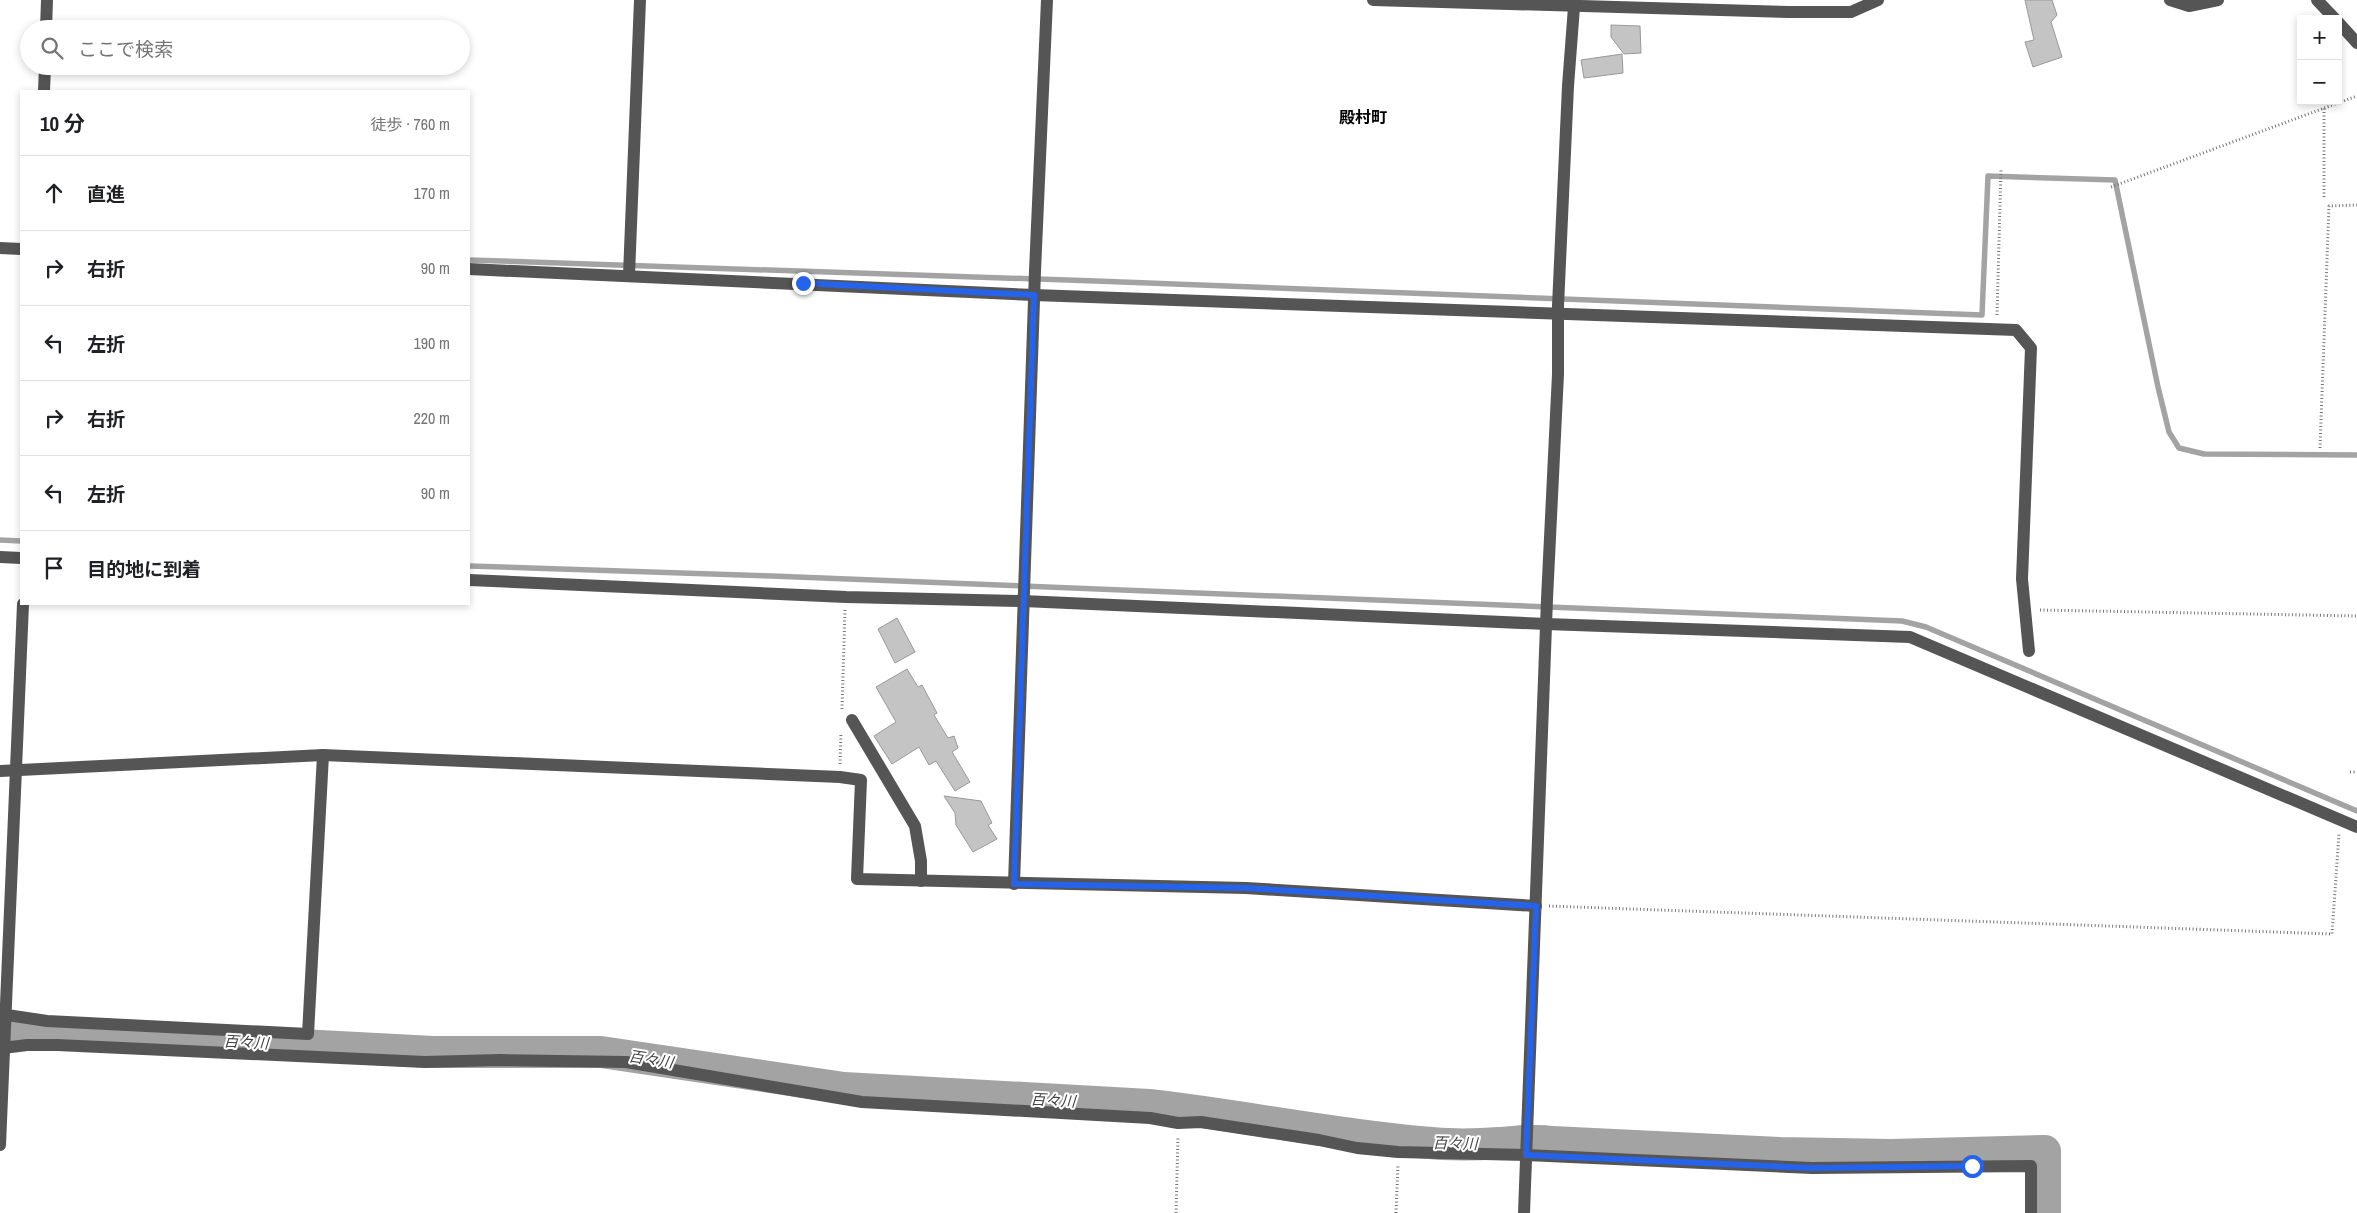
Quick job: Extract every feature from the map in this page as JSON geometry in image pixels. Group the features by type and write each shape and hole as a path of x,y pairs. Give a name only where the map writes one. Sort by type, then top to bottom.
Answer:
{"street":[{"path":"46,20 47,0"},
{"path":"630,267 640,0"},
{"path":"1014,884 1034,291 1047,0"},
{"path":"1373,0 1788,6 1851,12 1878,0"},
{"path":"2170,0 2189,6 2218,0"},
{"path":"2317,0 2331,15"},
{"path":"1524,1213 1546,619 1558,374 1558,304 1568,86 1575,4"},
{"path":"2342,26 2357,43"},
{"path":"44,90 45,75"},
{"path":"0,248 20,249"},
{"path":"470,269 630,267 1034,291 1558,304 2016,330 2031,348 2022,579 2029,651"},
{"path":"0,557 20,558"},
{"path":"470,580 846,596 1023,598 1910,636 2357,827"},
{"path":"0,1145 3,1016 23,605"},
{"path":"852,720 915,826 921,862 921,882"},
{"path":"3,1016 47,1021 308,1034 323,755"},
{"path":"0,771 323,755 840,777 861,780 884,774"},
{"path":"861,780 857,879 921,882 1246,888 1536,906"},
{"path":"3,1045 57,1045 425,1062 500,1060 626,1062 862,1102 1150,1118 1178,1123 1201,1122 1319,1140 1357,1148 1398,1152 1526,1153 1812,1168 2032,1166 2031,1213"}],"path":[{"path":"2111,187 2357,96"},
{"path":"2324,108 2324,197"},
{"path":"1997,329 2001,168"},
{"path":"2320,448 2329,206 2357,205"},
{"path":"842,711 846,596"},
{"path":"2036,610 2357,616"},
{"path":"840,777 841,730"},
{"path":"2350,772 2357,772"},
{"path":"1536,906 2332,934 2340,820"},
{"path":"1176,1213 1178,1123"},
{"path":"1396,1213 1398,1152"}],"building":[{"path":"2025,0 2052,0 2057,15 2051,22 2062,57 2033,67 2025,42 2034,40"},
{"path":"1611,25 1640,26 1641,53 1624,54 1611,37"},
{"path":"1622,54 1623,73 1584,78 1581,60"},
{"path":"897,618 915,652 895,663 878,629"},
{"path":"907,669 918,687 922,685 937,713 934,715 948,738 954,736 958,748 952,752 970,782 955,791 936,761 929,765 919,747 892,764 874,736 896,722 876,687"},
{"path":"944,796 981,801 992,823 988,825 997,839 973,852 956,825 955,813"}],"waterway":[{"path":"470,260 1096,281 1982,315 1988,176 2115,180 2158,387 2169,432 2179,448 2204,454 2357,455"},
{"path":"0,540 20,541"},
{"path":"470,566 772,576 1902,621 1926,627 2357,811"},
{"name":"百々川","path":"0,1029 433,1052 601,1052 844,1088 1149,1105 1385,1139 1439,1144 1538,1141 1780,1153 1891,1155 2045,1151 2045,1213"}],"district":[{"name":"殿村町","path":"1363,117"}],"route":[{"path":"803,283 1034,295 1014,884 1246,888 1536,906 1526,1155 1812,1168 1972,1166"}]}
